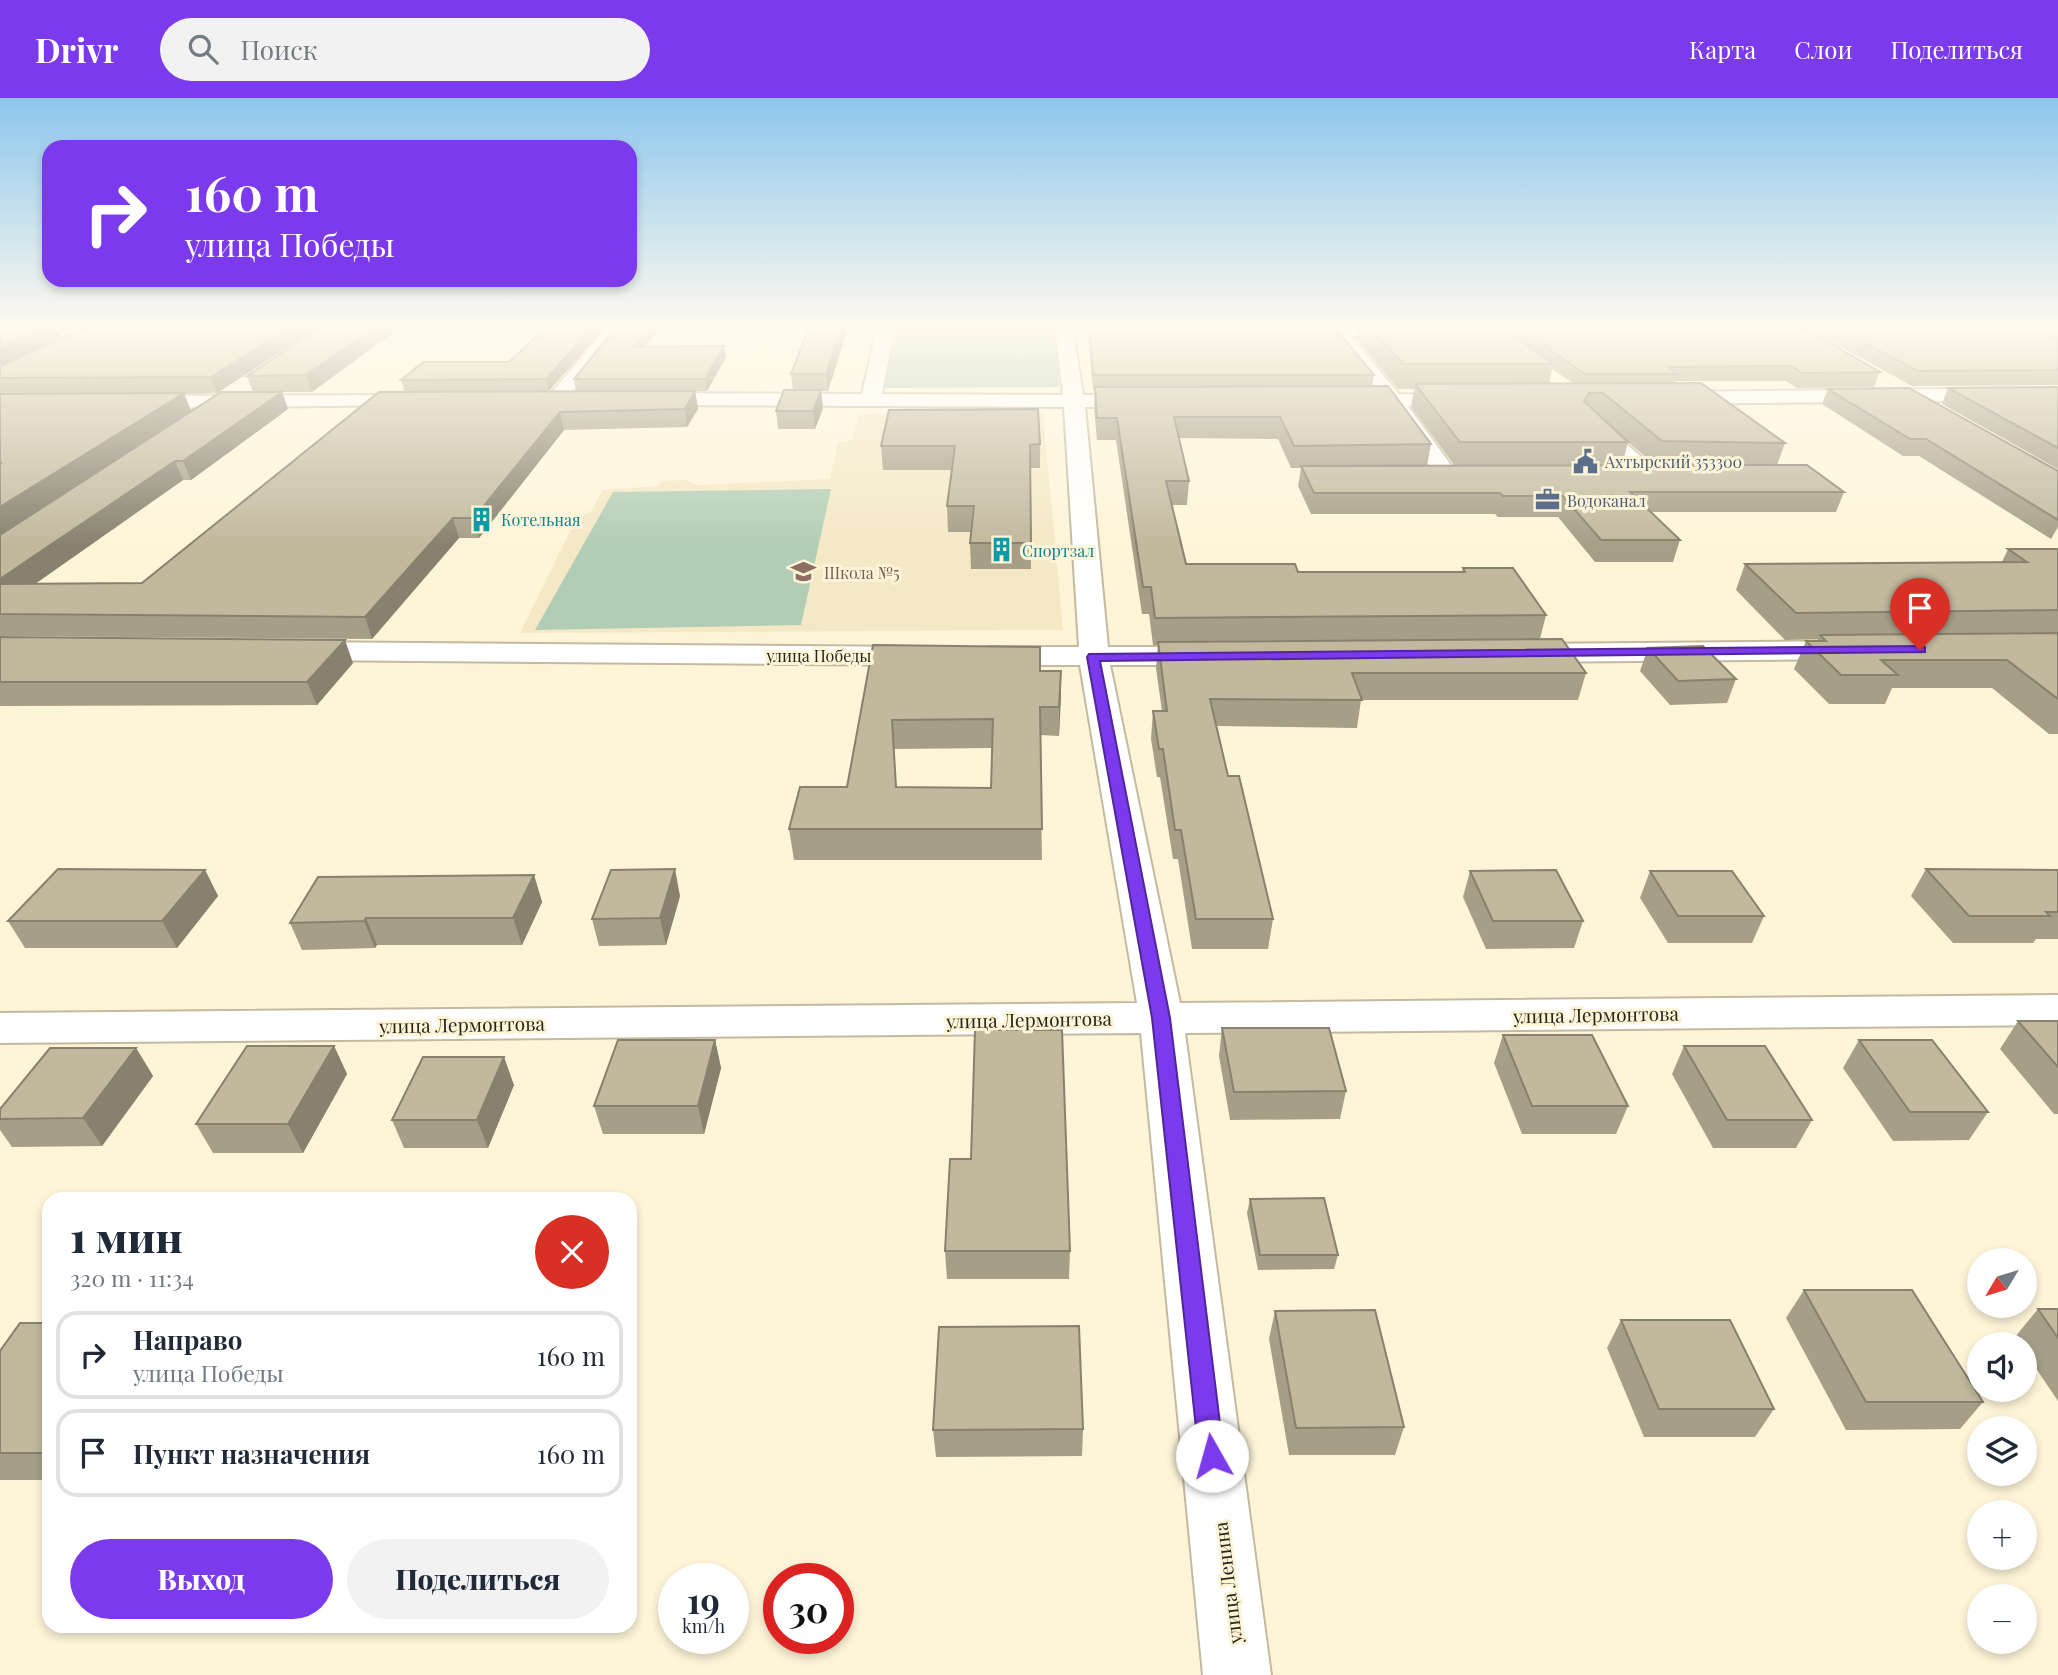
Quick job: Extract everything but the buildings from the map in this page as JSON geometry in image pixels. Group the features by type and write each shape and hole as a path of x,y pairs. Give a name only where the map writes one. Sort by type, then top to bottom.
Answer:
{"street":[{"path":"191,424 228,399"},
{"path":"1913,399 1942,415"},
{"path":"530,401 581,400"},
{"path":"621,400 1171,401"},
{"path":"1323,400 1485,400"},
{"path":"1393,400 1448,476"},
{"path":"119,402 439,401"},
{"name":"улица Ленина","path":"1074,401 1094,657 1161,1018 1237,1675"},
{"path":"1590,422 1648,475"},
{"path":"1622,475 1675,475"},
{"path":"1420,476 1475,476"},
{"name":"улица Победы","path":"263,650 1233,656"},
{"path":"1499,653 1876,650"},
{"name":"улица Лермонтова","path":"0,1028 2058,1010"}],"shaded area":[{"name":"Школа №5","path":"1043,413 1063,630 520,633 578,515 590,513 603,490 658,486 662,481 687,480 696,485 830,479 838,442 852,440 858,415"}],"green space":[{"path":"831,489 801,625 535,630 613,492"}],"place":[{"name":"Ахтырский 353300","path":"1585,461"},
{"name":"Водоканал","path":"1547,500"},
{"name":"Котельная","path":"481,519"},
{"name":"Спортзал","path":"1002,550"},
{"name":"Школа №5","path":"804,572"}],"route":[{"path":"1212,1456 1161,1018 1094,657 1920,650"}]}
